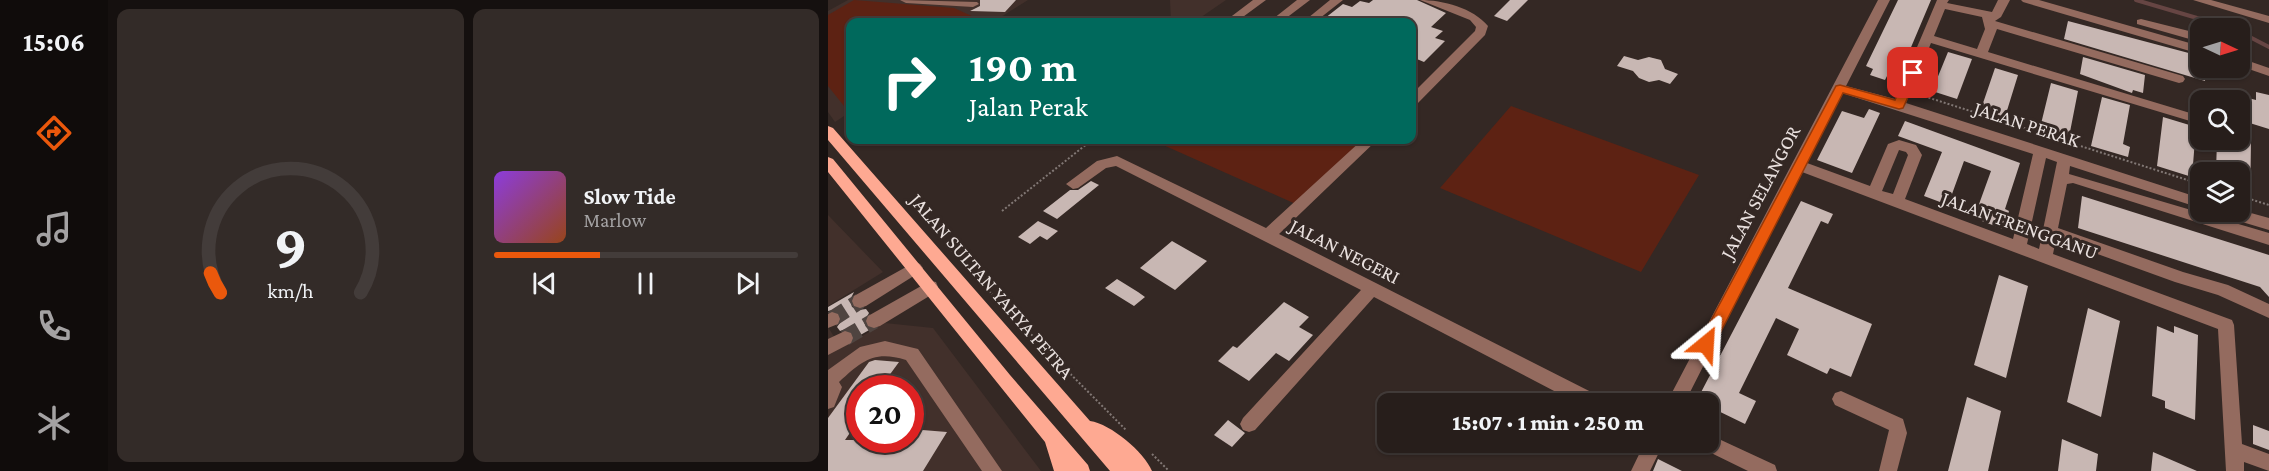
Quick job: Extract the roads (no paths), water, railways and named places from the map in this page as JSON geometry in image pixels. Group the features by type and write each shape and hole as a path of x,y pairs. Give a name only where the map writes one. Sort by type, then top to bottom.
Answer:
{"main road":[{"name":"JALAN SULTAN YAHYA PETRA","path":"828,132 1122,471"},
{"path":"828,162 1004,380 1081,471"},
{"path":"1082,423 1119,445 1143,471"},
{"path":"1051,434 1063,471"}],"lane":[{"path":"906,0 973,4"},
{"path":"1235,18 1260,0"},
{"path":"1279,18 1304,0"},
{"path":"1313,18 1337,0"},
{"path":"1416,97 1480,32 1482,26 1474,18 1426,0"},
{"name":"JALAN SELANGOR","path":"1682,393 1884,0"},
{"path":"1989,20 1997,15 2004,0"},
{"path":"2027,0 2102,18 2114,15 2190,35"},
{"path":"2051,0 2190,47"},
{"path":"2199,0 2269,20"},
{"path":"1899,105 1943,3 1989,20 2179,79"},
{"path":"1981,54 1991,29 1989,20"},
{"path":"1928,38 2190,117"},
{"path":"2250,58 2266,67"},
{"path":"2250,64 2266,67"},
{"name":"JALAN PERAK","path":"1840,88 2041,150 2190,200"},
{"path":"1268,235 1366,144"},
{"path":"1875,193 1893,147 1899,145 1911,148 1915,155 1897,202"},
{"path":"2019,247 2041,150"},
{"path":"2045,257 2065,158"},
{"name":"JALAN NEGERI","path":"1073,184 1102,164 1117,161 1373,288 1576,393"},
{"name":"JALAN TRENGGANU","path":"1799,165 2226,324 2235,450"},
{"path":"2060,180 2073,178 2269,239"},
{"path":"2250,219 2269,224"},
{"path":"2051,231 2170,274 2222,290 2269,311"},
{"path":"860,301 915,268"},
{"path":"874,321 930,287"},
{"path":"1249,424 1373,288"},
{"path":"828,348 845,338"},
{"path":"828,401 834,391 828,382 857,355 876,348 892,347 912,354 993,471"},
{"path":"1841,399 1897,425 1898,433 1888,471"},
{"path":"1719,448 1768,471"},
{"path":"2235,471 2235,450 2269,463"},
{"path":"1640,471 1649,453"}],"waterway":[{"path":"2136,0 2197,18"},
{"path":"2250,37 2269,47"}],"tunnel":[{"path":"832,319 860,301"},
{"path":"845,338 874,321"}]}
